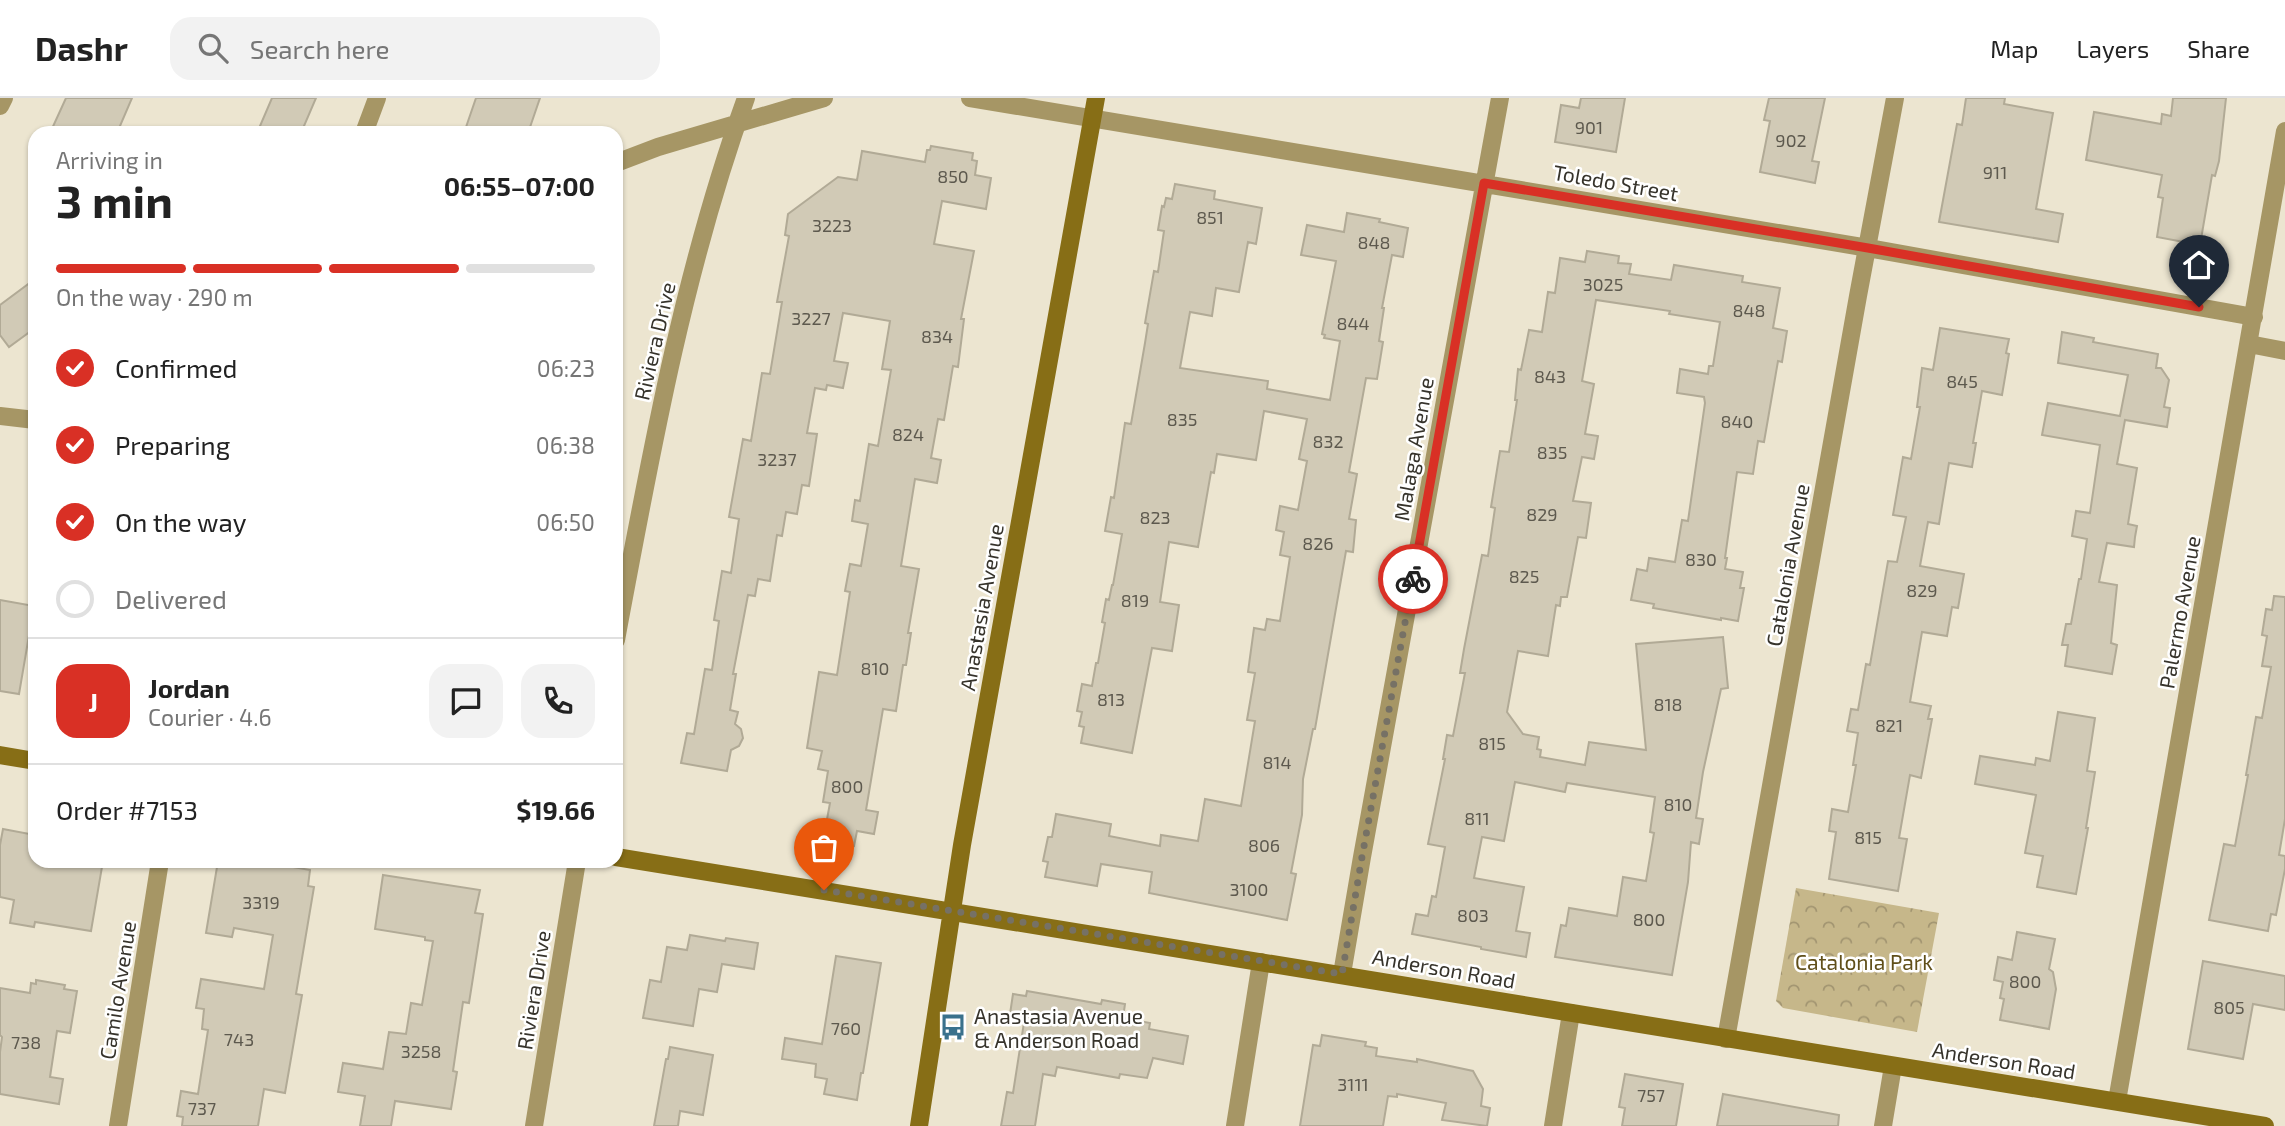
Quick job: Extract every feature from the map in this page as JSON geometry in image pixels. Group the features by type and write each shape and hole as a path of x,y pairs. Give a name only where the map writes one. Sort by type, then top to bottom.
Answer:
{"street":[{"path":"0,106 4,98"},
{"path":"367,126 377,98"},
{"name":"Riviera Drive","path":"623,605 668,380 693,271 719,175 746,98"},
{"path":"623,160 658,147 824,98"},
{"name":"Toledo Street","path":"970,98 1868,248 2254,317"},
{"name":"Anastasia Avenue","path":"919,1126 962,845 1096,98"},
{"name":"Malaga Avenue","path":"1342,974 1500,98"},
{"name":"Catalonia Avenue","path":"1726,1039 1895,98"},
{"name":"Palermo Avenue","path":"2117,1101 2285,131"},
{"path":"2249,344 2285,351"},
{"path":"0,416 28,418"},
{"path":"0,755 28,760"},
{"name":"Anderson Road","path":"623,858 2117,1101 2192,1120 2265,1126"},
{"name":"Camilo Avenue","path":"118,1126 159,868"},
{"name":"Riviera Drive","path":"534,1126 576,868"},
{"path":"1235,1126 1261,962"},
{"path":"1553,1126 1571,1013"},
{"path":"1883,1126 1893,1066"}],"green space":[{"name":"Catalonia Park","path":"1796,888 1939,913 1917,1032 1783,1008 1776,1001"}],"building":[{"path":"66,98 132,98 120,126 53,126"},
{"path":"272,98 316,98 304,126 260,126"},
{"path":"476,98 540,98 530,126 466,126"},
{"path":"1581,98 1625,98 1616,152 1555,142 1561,105 1579,108"},
{"path":"1769,98 1825,98 1812,161 1819,162 1815,183 1760,172 1770,121 1764,120"},
{"path":"1966,98 2005,98 2004,104 2053,113 2036,209 2063,214 2058,242 1939,222 1957,124 1962,125"},
{"path":"2173,98 2226,98 2219,161 2215,176 2212,175 2200,245 2157,237 2163,198 2158,197 2162,175 2086,160 2094,112 2161,124 2162,114 2171,116"},
{"path":"931,146 973,153 972,160 977,161 975,175 991,178 986,209 942,201 934,244 974,251 961,319 964,319 958,367 953,366 944,420 938,419 931,458 941,460 937,483 915,479 901,566 919,569 908,633 911,633 906,665 903,665 896,711 883,709 866,810 878,812 874,834 857,831 854,846 823,841 830,803 823,802 828,771 818,769 822,751 807,748 819,672 837,675 850,592 845,591 850,564 861,566 868,524 852,521 855,500 860,501 869,444 878,446 891,370 882,369 890,321 843,313 834,361 848,363 843,388 827,385 826,390 815,388 807,433 817,434 809,486 802,485 797,514 786,512 782,536 777,535 770,581 758,579 755,596 748,595 733,674 736,674 730,710 738,712 735,724 741,729 743,738 739,746 731,750 727,771 681,763 687,733 694,734 705,669 712,670 719,621 714,620 722,571 731,573 739,519 729,517 743,439 751,441 762,373 770,374 782,302 777,302 789,236 785,235 788,214 838,177 857,180 862,151 925,162 927,150 930,150"},
{"path":"1175,184 1215,191 1214,199 1262,208 1256,244 1248,242 1239,292 1216,288 1212,316 1190,312 1180,368 1268,381 1267,389 1330,400 1340,341 1324,338 1325,335 1322,334 1336,261 1301,255 1307,225 1344,232 1347,213 1408,228 1403,257 1392,255 1382,308 1379,341 1383,342 1377,379 1366,378 1349,472 1357,474 1349,519 1356,520 1353,552 1346,551 1315,729 1303,779 1302,815 1291,873 1296,874 1287,920 1149,893 1152,872 1101,864 1097,886 1045,877 1048,862 1043,861 1048,837 1052,837 1056,814 1111,824 1109,836 1160,846 1161,835 1198,841 1205,799 1241,806 1255,721 1247,720 1255,673 1248,672 1254,628 1265,630 1267,619 1280,621 1290,557 1280,555 1284,532 1276,530 1280,506 1298,510 1307,461 1299,459 1307,419 1264,411 1256,460 1217,454 1214,473 1211,472 1198,547 1169,542 1160,602 1179,605 1172,651 1152,648 1132,753 1081,743 1084,727 1079,726 1082,712 1077,711 1082,684 1092,686 1105,623 1102,622 1106,599 1109,600 1113,585 1122,534 1105,531 1111,497 1114,498 1125,423 1131,424 1154,271 1158,272 1164,231 1158,230 1162,206 1164,207 1166,198 1172,199"},
{"path":"1587,251 1619,256 1618,263 1631,264 1629,274 1671,280 1674,265 1743,276 1742,282 1780,288 1773,328 1787,331 1782,362 1778,361 1764,442 1758,441 1753,474 1737,472 1725,569 1743,572 1740,588 1744,588 1738,621 1721,620 1653,608 1654,604 1631,600 1637,569 1647,571 1649,558 1675,562 1682,520 1688,521 1705,403 1704,397 1677,393 1680,369 1708,374 1709,366 1713,366 1720,322 1596,300 1582,381 1594,384 1585,434 1598,436 1594,459 1582,457 1573,501 1591,503 1586,538 1578,537 1567,597 1561,597 1560,606 1556,605 1548,656 1518,651 1507,712 1523,734 1539,737 1537,749 1541,750 1540,757 1585,765 1589,742 1646,750 1636,644 1723,637 1728,688 1721,689 1703,772 1696,818 1703,819 1699,844 1691,842 1688,882 1672,975 1555,957 1561,925 1566,926 1569,908 1617,916 1623,877 1646,881 1654,833 1650,832 1655,797 1567,783 1565,792 1515,782 1504,841 1482,837 1474,878 1524,887 1516,931 1530,933 1526,957 1412,934 1416,914 1428,916 1432,896 1436,897 1445,847 1428,844 1445,759 1447,735 1453,736 1465,673 1460,673 1482,555 1488,556 1495,508 1491,507 1500,451 1509,452 1517,400 1518,369 1521,370 1529,330 1542,332 1548,292 1555,293 1560,258 1585,262"},
{"path":"28,284 28,333 9,347 0,335 0,305"},
{"path":"1940,328 2009,339 2006,353 2009,354 2002,395 1982,391 1973,443 1976,443 1972,467 1949,463 1939,524 1928,522 1920,566 1964,574 1958,608 1952,607 1947,636 1922,632 1910,702 1931,706 1928,719 1932,719 1921,778 1910,775 1899,838 1907,839 1898,891 1829,879 1836,832 1829,831 1832,809 1848,812 1858,733 1847,731 1851,709 1858,710 1866,664 1870,665 1888,561 1897,562 1906,517 1893,515 1903,457 1911,459 1920,407 1917,407 1922,368 1933,370"},
{"path":"2062,332 2094,338 2093,342 2158,354 2156,368 2161,368 2169,380 2164,407 2170,408 2167,427 2125,420 2117,464 2137,468 2128,524 2137,526 2134,547 2107,543 2099,582 2117,585 2111,643 2117,645 2112,674 2065,666 2068,645 2062,645 2066,624 2071,624 2087,539 2072,536 2076,511 2090,513 2100,445 2042,435 2048,403 2120,416 2128,375 2058,363"},
{"path":"2274,596 2285,597 2285,819 2279,855 2285,856 2285,869 2276,915 2271,914 2268,931 2209,920 2224,844 2235,846 2256,717 2262,718 2271,667 2262,666 2267,636 2262,635 2266,609 2272,610"},
{"path":"0,600 28,605 28,641 19,694 0,691"},
{"path":"2058,712 2095,718 2087,771 2095,772 2076,894 2037,887 2043,856 2025,853 2036,795 1975,784 1980,756 2035,765 2036,758 2050,761"},
{"path":"3,829 28,834 28,868 102,868 91,931 35,922 34,927 10,923 14,900 0,897 0,845"},
{"path":"217,868 310,870 308,886 314,887 296,994 302,995 285,1093 264,1089 258,1126 182,1126 183,1117 177,1116 181,1091 198,1094 208,1030 202,1029 204,1009 196,1008 201,979 264,989 273,935 234,928 232,937 206,933"},
{"path":"383,875 480,890 475,913 483,914 469,1003 463,1002 453,1071 457,1072 451,1109 395,1101 391,1126 360,1126 365,1096 338,1092 343,1063 383,1069 389,1032 406,1034 411,1003 422,1005 433,941 425,940 425,937 375,929"},
{"path":"2017,932 2055,939 2049,969 2053,972 2056,989 2049,1029 2000,1020 2004,999 2000,998 2003,982 1994,980 1998,957 2012,960"},
{"path":"690,935 758,943 754,969 722,964 717,992 699,989 693,1026 643,1018 650,980 661,982 667,947 687,950"},
{"path":"836,956 881,963 857,1100 824,1094 827,1079 815,1077 816,1064 782,1059 785,1038 822,1044"},
{"path":"2203,961 2285,976 2285,1010 2253,1004 2243,1059 2188,1049"},
{"path":"36,980 65,985 64,989 77,991 70,1033 57,1031 50,1077 63,1079 59,1104 0,1094 0,988 30,993 31,983 36,984"},
{"path":"1027,991 1101,1004 1102,1000 1125,1004 1123,1018 1150,1023 1149,1029 1188,1036 1183,1064 1153,1058 1147,1078 1120,1074 1119,1078 1057,1067 1055,1076 1043,1074 1035,1126 1001,1126 1007,1092 1013,1093 1025,1016 1010,1014 1013,994 1026,996"},
{"path":"1322,1035 1366,1042 1365,1046 1377,1048 1376,1056 1417,1062 1417,1059 1473,1071 1483,1089 1481,1106 1490,1108 1487,1126 1442,1120 1446,1103 1397,1094 1397,1097 1388,1096 1383,1126 1300,1126 1313,1045 1320,1046"},
{"path":"670,1047 713,1055 703,1115 680,1111 678,1126 654,1126 666,1059"},
{"path":"1625,1074 1683,1084 1676,1126 1622,1126 1625,1108 1619,1107"},
{"path":"1723,1094 1839,1115 1838,1126 1717,1126"}],"way so far":[{"path":"824,890 1342,974 1413,579"}],"place":[{"name":"Anastasia Avenue & Anderson Road","path":"953,1027"}],"route":[{"path":"1413,579 1484,183 2199,307"}]}
